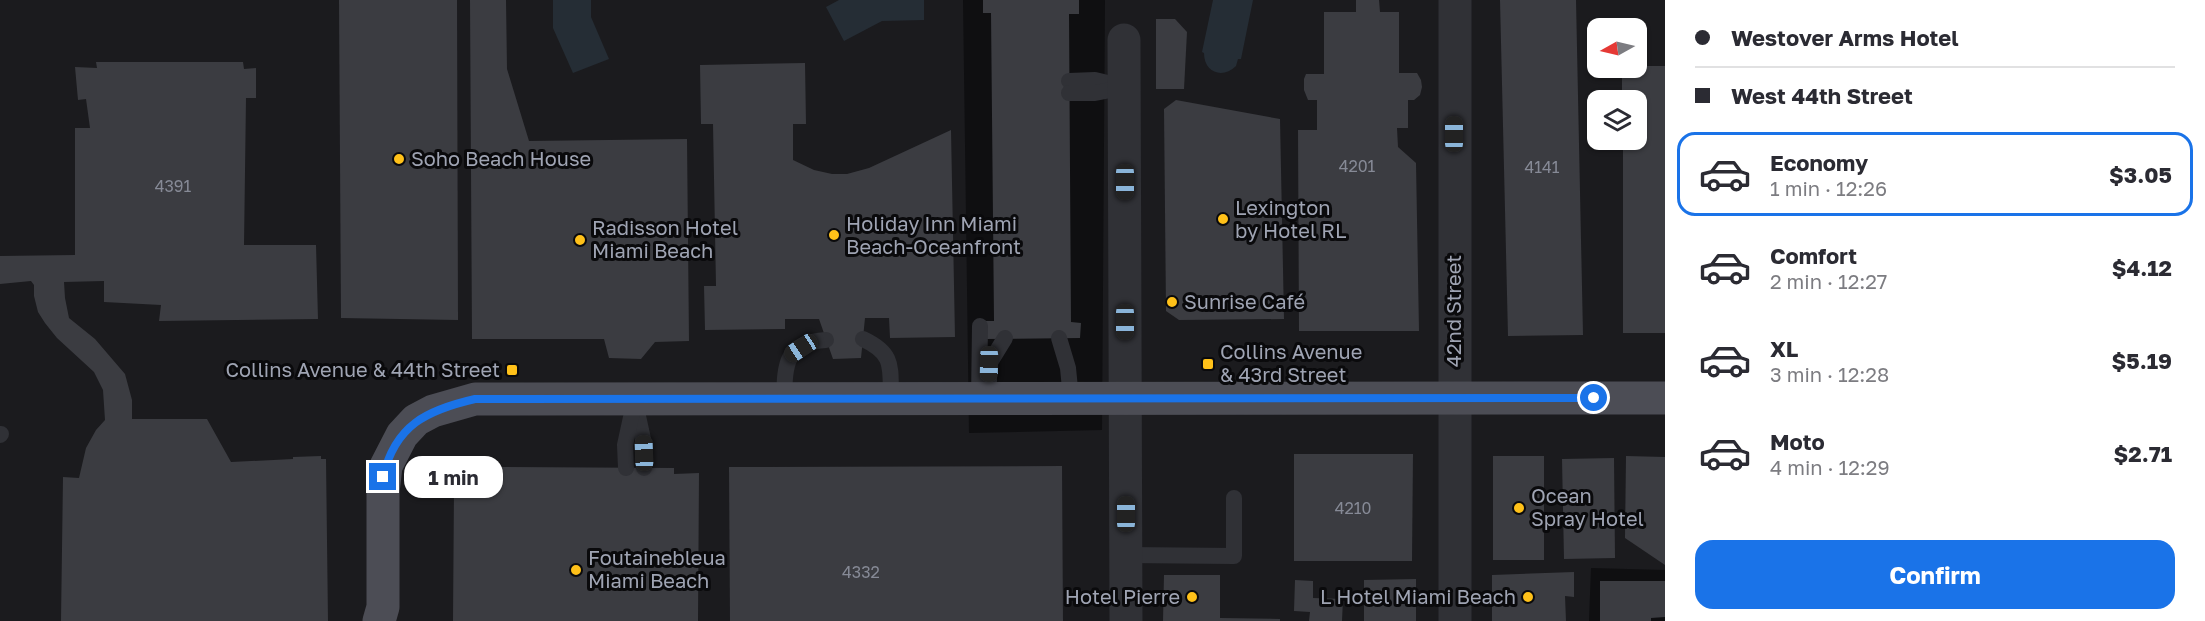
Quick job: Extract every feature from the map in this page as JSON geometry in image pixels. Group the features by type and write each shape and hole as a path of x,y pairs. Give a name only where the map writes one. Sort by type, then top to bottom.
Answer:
{"main road":[{"path":"383,616 383,477 393,449 412,424 433,411 475,399 1665,398"}],"street":[{"name":"42nd Street","path":"1455,0 1455,621"},
{"path":"1124,40 1126,621"}],"lane":[{"path":"1069,87 1095,80 1124,87"},
{"path":"980,326 984,398"},
{"path":"984,398 989,364 1005,338"},
{"path":"1059,338 1068,369 1071,399"},
{"path":"863,339 880,347 890,365 891,399"},
{"path":"784,399 785,366 790,355 812,341 826,340"},
{"path":"626,468 625,445 635,399"},
{"path":"635,399 643,439 644,468"},
{"path":"1126,555 1234,555 1234,498"}],"shaded area":[{"path":"0,0 963,0 969,433 1102,430 1105,0 1665,0 1665,570 1591,568 1589,621 0,621"},
{"path":"553,0 591,0 591,17 609,59 573,73 553,28"},
{"path":"839,0 924,0 924,20 882,21 844,41 826,7"},
{"path":"1213,0 1253,0 1241,59 1238,59 1236,66 1231,70 1220,73 1207,65 1202,52"}],"building":[{"name":"Soho Beach House","path":"339,0 457,0 458,320 341,318"},
{"name":"Radisson Hotel Miami Beach","path":"470,0 506,0 507,69 529,141 687,139 689,341 655,342 641,359 609,358 604,339 472,339"},
{"path":"983,0 1079,0 1079,14 1069,14 1071,322 1081,323 1080,338 984,339 984,321 994,321 991,13 983,13"},
{"path":"1356,0 1379,0 1380,12 1399,12 1399,73 1417,73 1421,80 1420,95 1414,100 1408,100 1408,128 1397,128 1398,147 1416,163 1419,331 1299,331 1298,130 1317,130 1317,100 1308,100 1304,90 1304,79 1306,74 1324,74 1324,12 1356,12"},
{"path":"1500,0 1576,0 1583,335 1508,336"},
{"path":"1156,19 1175,19 1187,32 1184,89 1156,89"},
{"path":"96,62 243,62 244,69 256,68 256,98 246,98 244,245 316,245 318,319 159,321 161,305 104,302 104,281 64,282 65,298 69,318 95,339 125,374 132,400 132,419 207,419 231,462 321,456 321,459 326,459 328,621 61,621 63,477 79,478 86,448 96,430 105,420 103,390 94,372 57,338 45,323 38,312 34,285 31,281 0,284 0,256 75,255 75,128 90,128 86,99 78,100 75,67 97,68"},
{"name":"Holiday Inn Miami Beach-Oceanfront","path":"805,63 806,124 793,124 793,160 814,170 832,174 847,174 869,168 951,130 955,337 890,338 889,318 865,318 861,358 833,359 819,319 785,319 785,329 705,330 704,286 716,286 713,124 701,124 700,65"},
{"path":"1647,66 1665,66 1665,333 1623,333 1623,150 1647,150 1647,90 1622,90 1622,78 1647,78"},
{"name":"Lexington by Hotel RL","path":"1176,100 1280,119 1284,319 1179,320 1166,311 1164,109"},
{"path":"1294,454 1413,454 1412,561 1294,561"},
{"name":"Ocean Spray Hotel","path":"1493,456 1544,456 1544,560 1493,560"},
{"path":"1626,456 1665,457 1665,565 1625,538"},
{"path":"1614,458 1615,558 1564,559 1562,459"},
{"path":"1062,466 1063,621 730,621 729,467"},
{"name":"Foutainebleua Miami Beach","path":"498,467 674,468 674,474 699,473 698,621 453,621 454,488 472,470"},
{"name":"L Hotel Miami Beach","path":"1574,572 1574,597 1565,596 1566,621 1492,621 1492,575"},
{"name":"Hotel Pierre","path":"1164,575 1220,575 1220,618 1280,619 1280,621 1163,621"},
{"path":"1416,579 1416,621 1364,621 1364,580"},
{"path":"1295,580 1313,581 1313,598 1343,599 1342,621 1309,621 1310,612 1294,611"},
{"path":"1600,581 1665,581 1665,617 1651,618 1651,621 1600,621"}],"place":[{"name":"Soho Beach House","path":"399,159"},
{"name":"Lexington by Hotel RL","path":"1223,219"},
{"name":"Holiday Inn Miami Beach-Oceanfront","path":"834,235"},
{"name":"Radisson Hotel Miami Beach","path":"580,240"},
{"name":"Sunrise Café","path":"1172,302"},
{"name":"Collins Avenue & 43rd Street","path":"1208,364"},
{"name":"Collins Avenue & 44th Street","path":"512,370"},
{"name":"Ocean Spray Hotel","path":"1519,508"},
{"name":"Foutainebleua Miami Beach","path":"576,570"},
{"name":"Hotel Pierre","path":"1192,597"},
{"name":"L Hotel Miami Beach","path":"1528,597"}],"route":[{"path":"383,477 393,449 416,420 433,411 475,399 1594,398"}]}
